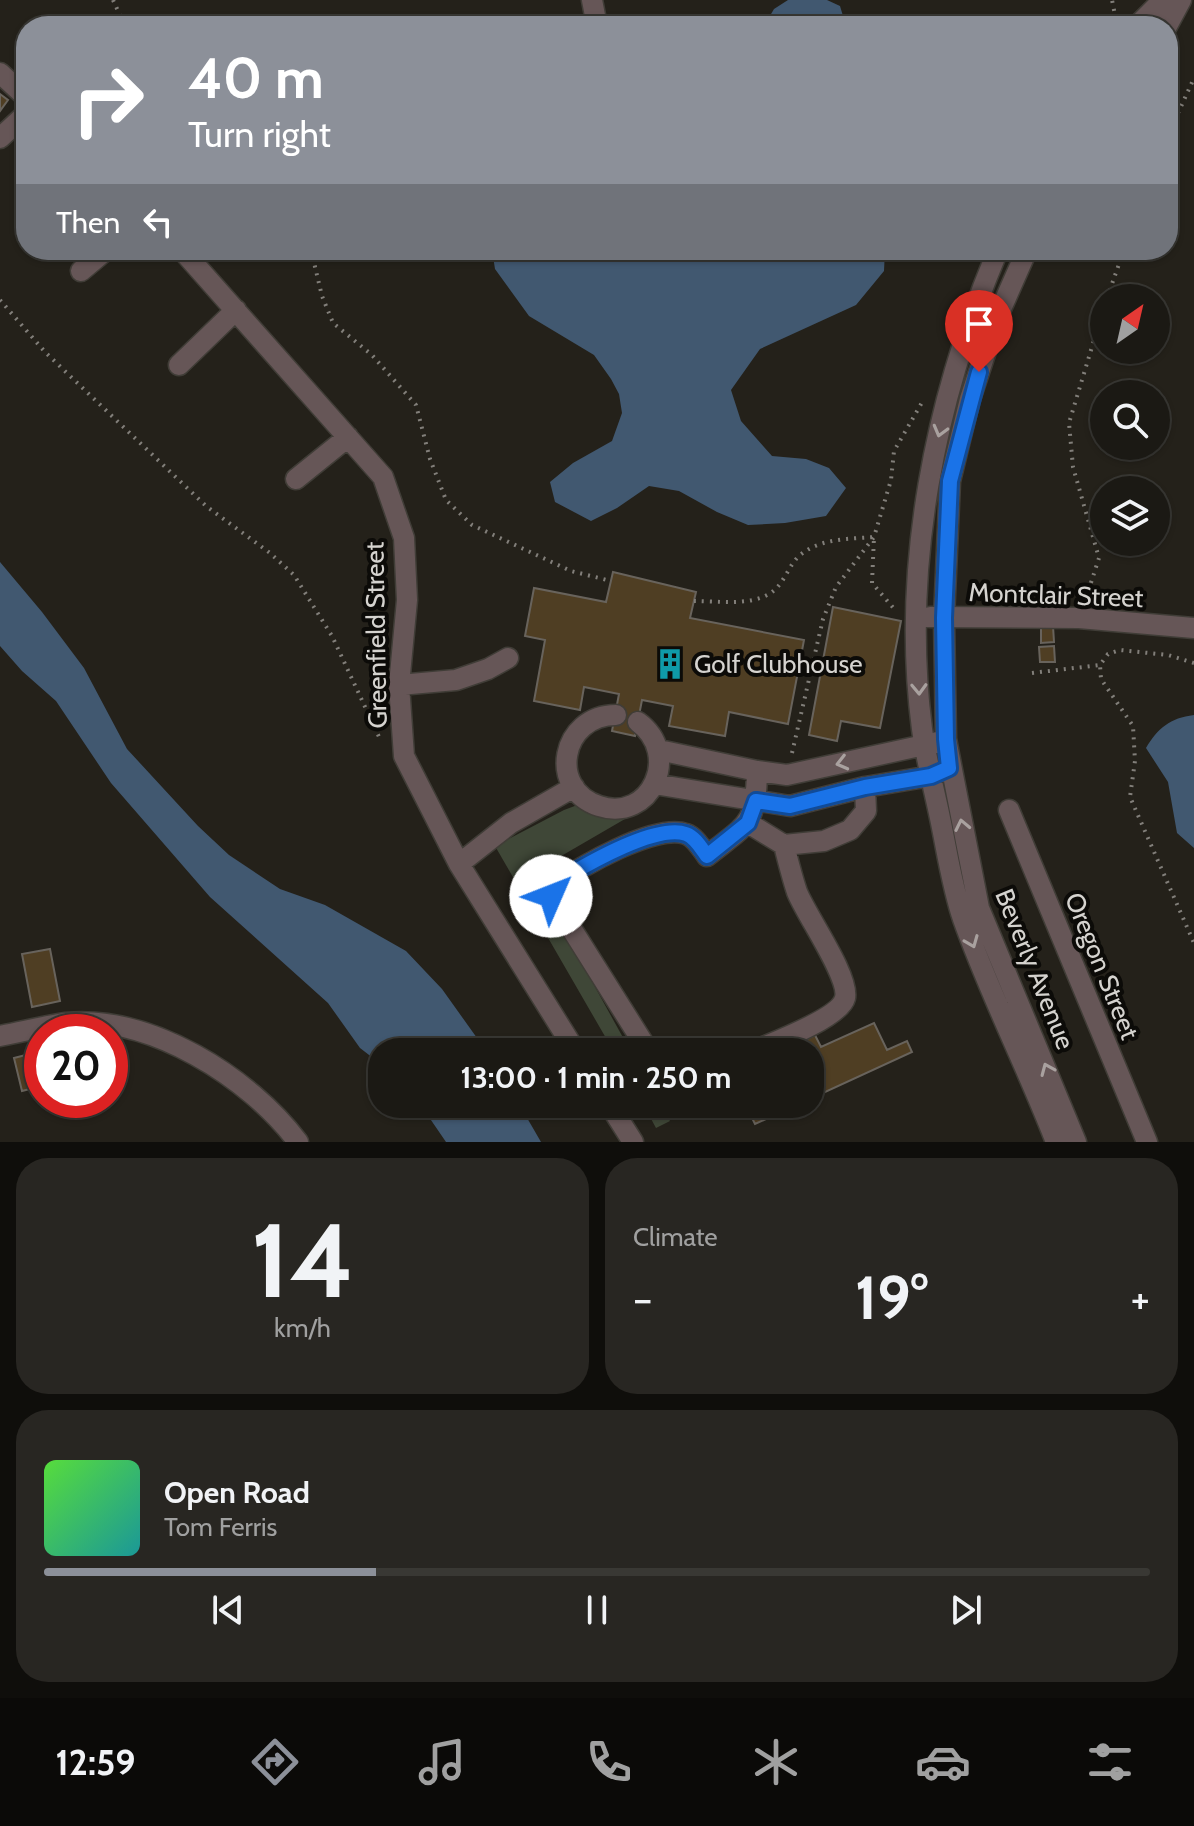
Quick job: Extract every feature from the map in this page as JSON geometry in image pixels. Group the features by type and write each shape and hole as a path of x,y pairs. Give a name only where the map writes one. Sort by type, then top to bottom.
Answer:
{"street":[{"path":"1145,16 1157,6 1180,1"},
{"path":"0,73 16,88"},
{"path":"0,138 16,123"},
{"path":"81,271 94,260"},
{"name":"Greenfield Street","path":"191,260 383,477 404,538 407,600 399,685 404,756 459,864 567,1038"},
{"name":"Beverly Avenue","path":"994,260 976,303 930,471 920,557 909,616 925,746 940,772 979,908 1076,1142"},
{"name":"Beverly Avenue","path":"1023,260 997,318 970,399 950,481 944,618 946,739 940,772 962,916 1056,1142"},
{"path":"179,365 236,310"},
{"path":"296,479 348,437"},
{"name":"Montclair Street","path":"909,616 1079,618 1194,628"},
{"path":"399,685 456,680 508,658"},
{"path":"616,715 588,721 572,739 566,763 574,787 592,803 615,808 638,801 654,784 660,762 659,750 647,728 638,722"},
{"path":"659,750 787,775 946,739"},
{"path":"640,1038 551,896 555,885 585,865 630,843 676,831 690,835 707,856 748,823 756,801 757,771"},
{"path":"654,784 790,806 940,772"},
{"path":"459,864 511,823 574,787"},
{"path":"748,823 784,845 824,841 850,830 866,811 865,787"},
{"name":"Oregon Street","path":"1009,810 1147,1142"},
{"path":"782,1038 837,1009 845,998 844,981 798,893 784,845"},
{"path":"0,1036 68,1023 120,1026 166,1041 210,1064 251,1091 298,1142"},
{"path":"618,1118 633,1142"}],"path":[{"path":"1178,113 1194,78"},
{"path":"313,260 322,296 333,323 372,355 416,405 430,459 446,500 472,525 571,571 611,581"},
{"path":"1112,284 1120,260"},
{"path":"0,300 45,352 195,496 294,575 332,636 385,750"},
{"path":"1079,618 1099,558 1073,467 1069,423 1090,353"},
{"path":"909,616 887,603 872,583 874,537 891,480 894,451 927,391"},
{"path":"694,601 743,601 769,594 797,557 826,541 874,537"},
{"path":"787,775 823,619 836,587 874,537"},
{"path":"1194,663 1168,655 1120,650 1108,654 1100,665 1101,679 1133,726 1135,761 1130,797 1194,943"},
{"path":"1032,673 1100,665"}],"green space":[{"path":"588,801 637,812 532,873 623,1038 606,1038 495,846"},
{"path":"651,1118 668,1118 670,1121 656,1128"}],"water":[{"path":"788,0 827,0 840,6 843,16 770,16 774,9"},
{"path":"494,260 885,260 884,271 856,305 760,349 731,390 741,421 772,456 806,459 829,468 846,488 826,516 748,525 679,491 649,486 591,521 555,502 550,482 573,463 612,441 622,413 619,394 594,355 529,316 495,269"},
{"path":"0,562 84,668 127,749 198,826 229,855 280,889 325,905 406,951 442,989 477,1038 368,1038 368,1054 360,1048 328,1003 210,897 111,783 56,701 22,671 0,646"},
{"path":"1194,715 1194,848 1177,833 1168,782 1146,748 1166,725"},
{"path":"430,1118 527,1118 541,1142 446,1142"}],"building":[{"path":"0,94 8,100 0,111"},
{"name":"Golf Clubhouse","path":"613,572 696,592 690,618 804,640 788,724 729,712 725,736 669,726 673,706 642,700 635,736 612,731 619,694 584,687 580,710 534,701 545,640 525,636 534,588 606,602"},
{"path":"833,607 901,621 880,728 841,721 837,741 809,735"},
{"path":"1053,626 1054,642 1041,643 1041,627"},
{"path":"1054,646 1055,662 1040,662 1039,647"},
{"path":"50,949 60,1001 32,1007 22,954"},
{"path":"874,1023 887,1050 907,1041 912,1052 824,1093 824,1046"},
{"path":"24,1055 24,1090 22,1091 14,1058"},
{"path":"752,1118 768,1118 755,1124"}],"place":[{"name":"Golf Clubhouse","path":"670,664"}],"route":[{"path":"551,896 555,885 585,865 630,843 676,831 690,835 707,856 748,823 756,801 790,806 865,787 931,776 949,768 944,618 950,481 979,372"}]}
